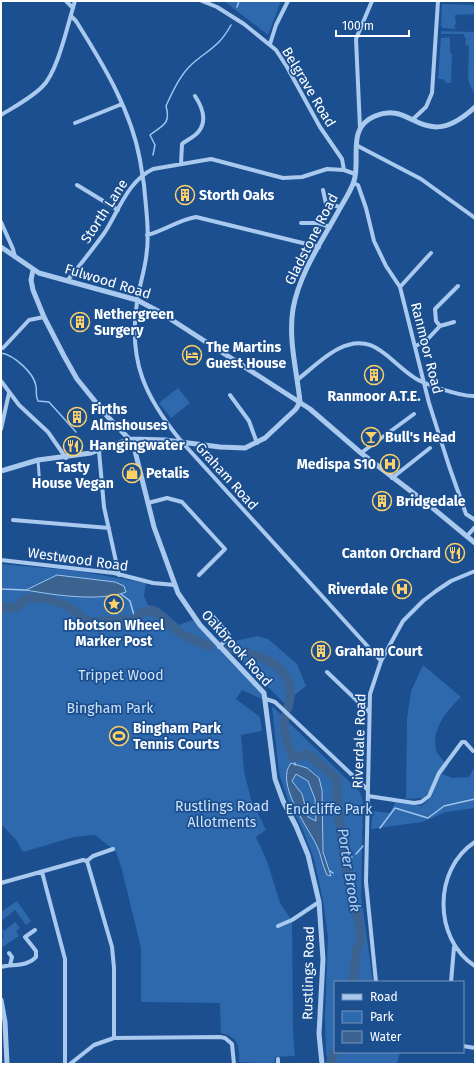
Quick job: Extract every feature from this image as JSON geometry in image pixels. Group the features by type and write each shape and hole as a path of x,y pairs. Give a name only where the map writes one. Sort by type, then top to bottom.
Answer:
{"street":[{"path":"66,1 73,8"},
{"path":"1,115 41,88 47,82 55,64 76,1"},
{"name":"Belgrave Road","path":"202,1 228,13 270,44 287,66 307,106 342,159 344,170"},
{"path":"270,44 276,25 288,1"},
{"path":"360,128 356,39 372,1"},
{"path":"412,120 426,107 430,100 438,1"},
{"name":"Graham Road","path":"71,16 76,21 104,68 122,104 134,132 140,160 144,185 147,235 146,258 135,316 136,356 145,386 154,406 181,442 381,661"},
{"path":"181,164 182,144 199,131 201,126 203,109 194,96"},
{"path":"75,122 122,104"},
{"path":"360,128 371,118 380,114 396,114 428,127 442,128 457,122 475,108"},
{"name":"Gladstone Road","path":"300,402 293,348 293,310 299,285 353,183 355,174 356,145 360,128"},
{"path":"356,145 421,179 475,218"},
{"name":"Storth Lane","path":"67,281 102,236 133,185 144,173 153,169 211,159 283,178 302,177 327,169 344,170 355,174"},
{"name":"Ranmoor Road","path":"353,183 358,185 363,197 375,245 400,287 424,382 449,466 466,514 475,520"},
{"path":"77,185 118,210"},
{"path":"323,190 326,204 341,207"},
{"path":"147,235 156,233 187,218 196,217 318,247"},
{"path":"1,222 10,241 15,257"},
{"path":"301,223 318,223 330,227"},
{"path":"2,247 10,241"},
{"name":"Fulwood Road","path":"2,247 33,270 137,300 158,311 319,415 392,478 475,543"},
{"path":"400,287 432,253"},
{"path":"33,270 31,280 33,290 44,317 77,379 116,427 130,439"},
{"path":"440,326 436,320 435,309 458,286"},
{"path":"3,348 29,320 44,317"},
{"path":"415,346 425,342 440,326 454,322"},
{"path":"297,380 337,349 358,343 380,349 412,377 459,395 475,396"},
{"path":"1,381 8,392 24,410 48,432 66,458"},
{"path":"1,429 8,392"},
{"path":"230,395 249,421 257,443"},
{"path":"1,471 38,460 66,458 99,450 130,439 181,442 236,449 257,443 296,409 300,402"},
{"path":"362,453 414,414"},
{"name":"Oakbrook Road","path":"130,439 135,447 156,533 175,585 188,610 219,647 262,689 266,699 275,702 368,790"},
{"path":"392,478 430,448"},
{"path":"99,450 104,507 119,575"},
{"path":"38,460 40,487"},
{"path":"148,502 166,498 182,502 225,549 199,575"},
{"path":"13,520 109,528"},
{"path":"467,536 475,527"},
{"name":"Westwood Road","path":"1,560 119,575 153,583 175,585"},
{"name":"Riverdale Road","path":"376,981 366,882 370,694 381,661 393,637 412,611 441,588 475,571"},
{"path":"210,613 229,635 219,647"},
{"path":"327,672 369,712"},
{"name":"Rustlings Road","path":"266,699 275,779 283,801 296,826 308,855 319,902 323,959 319,1034 322,1064"},
{"path":"368,796 414,803 420,802 429,796 439,773 462,742 465,742 473,752"},
{"path":"475,842 459,857 448,875 444,894 445,919 450,940 466,960 475,966"},
{"path":"1,883 87,860 93,856 113,849"},
{"path":"87,860 112,947 114,968 114,1038"},
{"path":"42,872 65,959 65,1064"},
{"path":"278,926 292,920 319,902"},
{"path":"1,967 32,962 36,957 36,951 25,937 35,930"},
{"path":"451,981 454,946"},
{"path":"9,953 12,957 10,965"},
{"path":"1,1000 6,1022 7,1064"},
{"path":"70,1064 94,1045 114,1038 225,1038 234,1048 234,1064"},
{"path":"464,1046 475,1048"}],"green space":[{"path":"224,1 281,1 268,35"},
{"path":"442,4 475,5 474,14 455,15 456,24 454,26 456,29 443,28 441,26"},
{"path":"441,31 474,32 475,96 468,80 469,46 465,44 466,39 463,34 441,34"},
{"path":"450,37 450,53 452,54 451,83 447,83 443,79 438,79 441,38"},
{"path":"178,388 190,403 171,418 159,403"},
{"name":"Bingham Park","path":"1,564 78,571 146,583 144,596 148,605 159,608 179,625 193,620 261,690 264,700 242,690 236,699 260,717 262,731 241,735 244,771 251,799 266,830 256,837 267,861 280,903 292,921 293,1032 295,1056 275,1057 274,1064 239,1062 237,1043 231,1037 221,1033 220,1003 141,1002 141,948 122,870 116,852 95,835 74,837 23,852 17,841 1,824"},
{"path":"257,636 268,639 297,664 306,686 292,697 290,709 226,645 231,642"},
{"path":"423,665 461,697 450,708 441,721 435,743 436,750 448,766 442,774 453,778 469,777 475,766 475,808 446,812 422,822 371,829 373,811 390,813 395,802 422,806 433,795 429,792 422,798 406,799 407,719 411,691"},
{"name":"Endcliffe Park","path":"272,706 360,792 363,801 361,896 373,981 334,981 334,1053 400,1053 397,1064 328,1064 326,1052 325,1016 328,937 323,901 314,859 302,828 288,800 279,773"},
{"path":"17,901 31,921 26,925 15,910 1,921 1,912"},
{"path":"15,922 20,928 16,931 19,936 1,948 1,938 4,937 1,928 4,931"}],"water":[{"path":"57,575 115,582 124,586 126,592 103,597 76,597 26,590"},
{"path":"291,763 307,768 319,778 322,790 323,852 331,876 327,875 318,848 294,804 289,792 287,771","holes":["296,774 308,781 315,799 316,821 308,817 302,794 292,781"]}],"waterway":[{"path":"237,7 239,1"},
{"path":"153,155 155,145 150,135 165,124 167,120 166,106 177,84 192,64 218,43 231,25"},
{"path":"1,353 12,357 23,365 32,376 36,386 38,401 49,402 76,432"},
{"path":"1,589 26,590"},
{"path":"121,594 130,601 135,619"},
{"name":"Porter Brook","path":"1,607 16,608 27,598 48,599 66,606 91,622 135,619 143,612 153,610 181,634 209,646"},
{"name":"Porter Brook","path":"229,648 264,659 275,664 283,672 288,681 290,693 288,708"},
{"name":"Porter Brook","path":"285,716 285,732 294,758 307,754 336,778 345,865 358,918 361,940 357,949 353,981"},
{"name":"Porter Brook","path":"294,758 295,765"},
{"path":"380,828 395,808 428,818 444,806 475,799"},
{"path":"356,854 363,846"},
{"name":"Porter Brook","path":"345,865 352,857"},
{"name":"Porter Brook","path":"330,1064 335,1053"}],"place":[{"name":"Storth Oaks","path":"185,195"},
{"name":"Nethergreen Surgery","path":"80,322"},
{"name":"The Martins Guest House","path":"192,355"},
{"name":"Ranmoor A.T.E.","path":"374,375"},
{"name":"Firths Almshouses","path":"77,417"},
{"name":"Bull's Head","path":"371,437"},
{"name":"Tasty House Vegan","path":"73,446"},
{"name":"Medispa S10","path":"390,464"},
{"name":"Petalis","path":"132,473"},
{"name":"Bridgedale","path":"382,501"},
{"name":"Canton Orchard","path":"455,553"},
{"name":"Riverdale","path":"402,589"},
{"name":"Ibbotson Wheel Marker Post","path":"114,604"},
{"name":"Graham Court","path":"321,651"},
{"name":"Bingham Park Tennis Courts","path":"119,736"}],"district":[{"name":"Hangingwater","path":"137,445"}],"park label":[{"name":"Trippet Wood","path":"121,675"},
{"name":"Rustlings Road Allotments","path":"222,814"}]}
